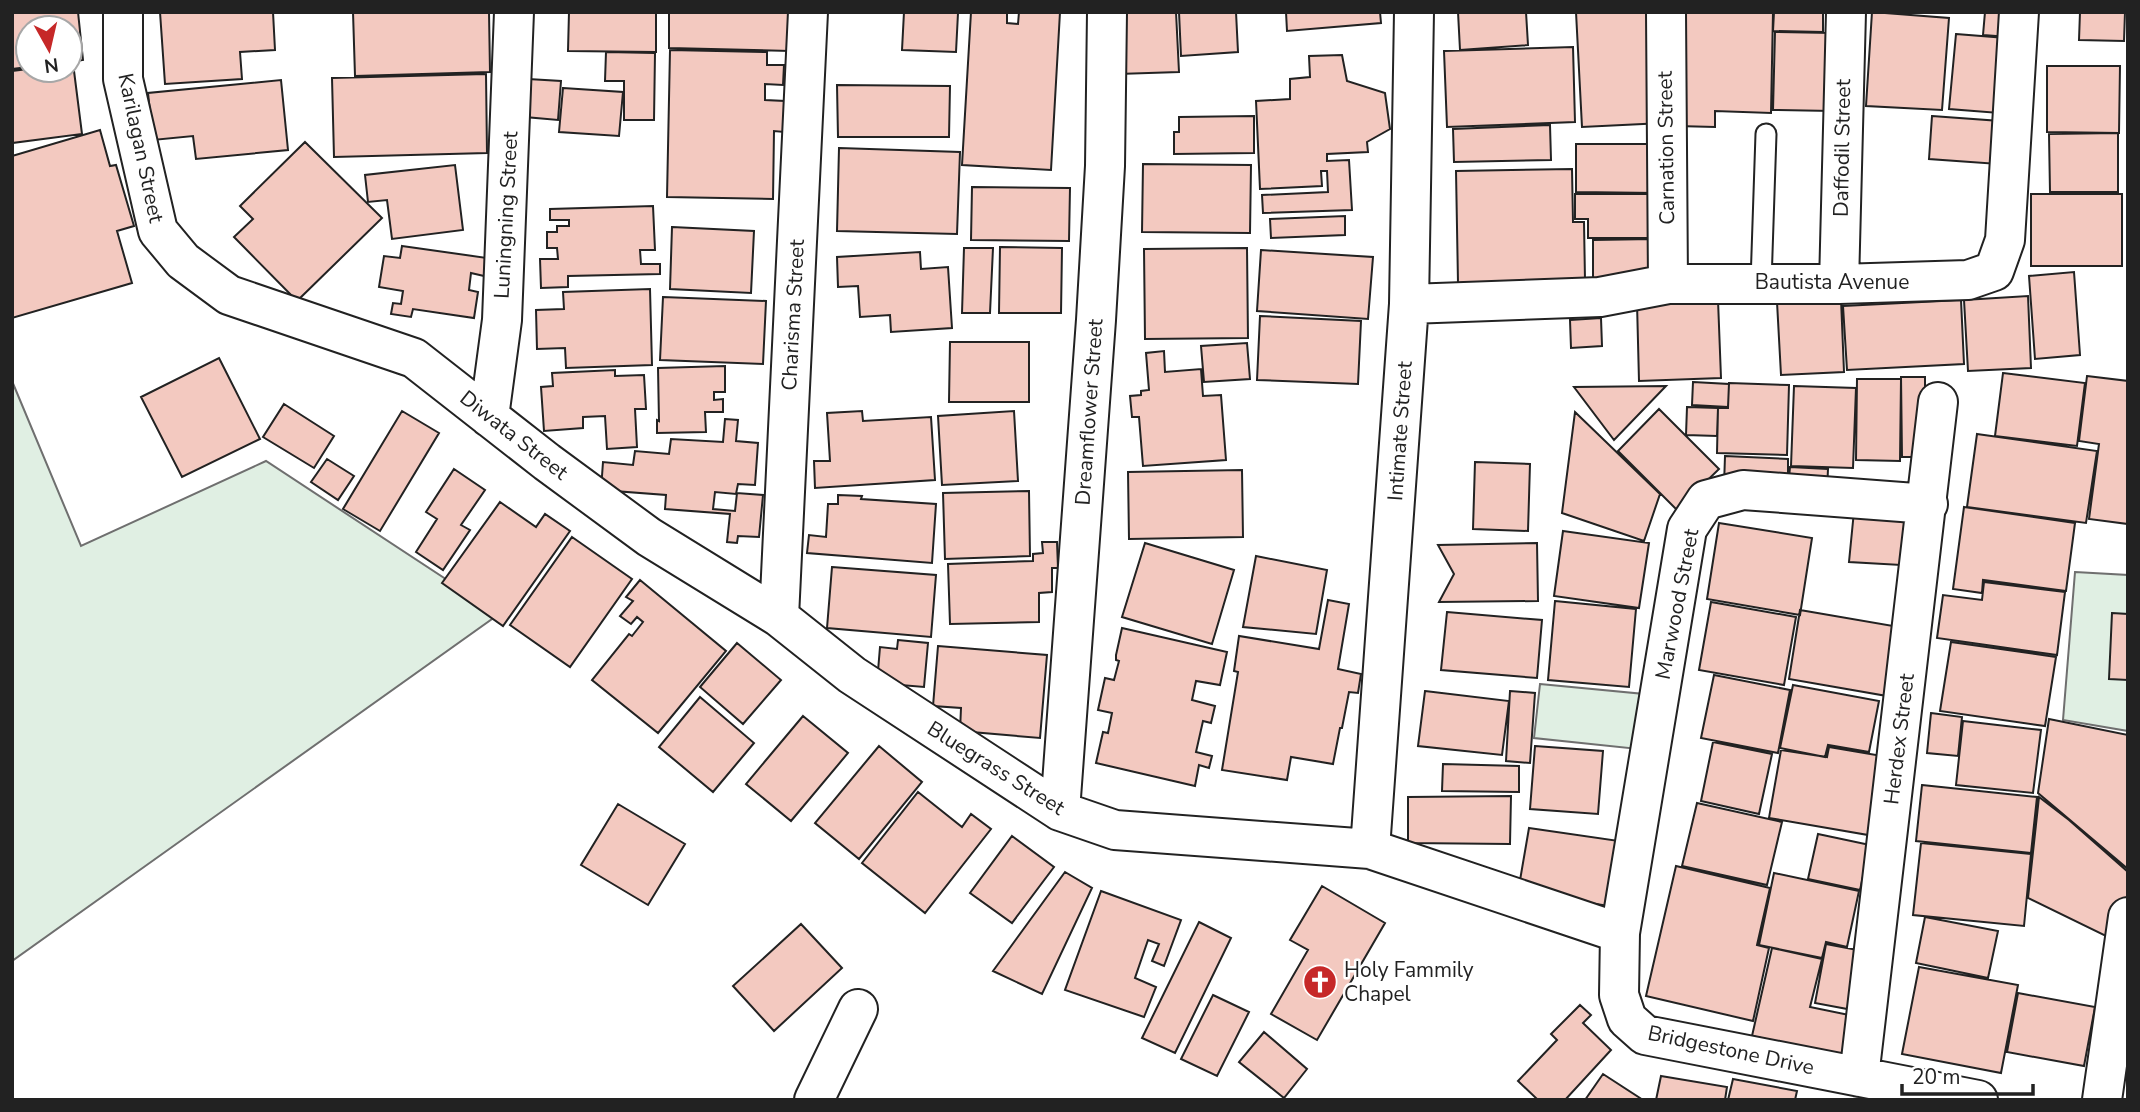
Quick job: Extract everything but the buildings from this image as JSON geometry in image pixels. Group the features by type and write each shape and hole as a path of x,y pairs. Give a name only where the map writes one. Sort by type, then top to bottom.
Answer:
{"street":[{"name":"Karilagan Street","path":"123,12 123,79 158,231 183,261 229,295"},
{"name":"Luningning Street","path":"489,417 502,320 514,12"},
{"name":"Charisma Street","path":"779,617 808,12"},
{"name":"Dreamflower Street","path":"1060,811 1105,166 1107,12"},
{"name":"Intimate Street","path":"1370,849 1409,304 1414,12"},
{"name":"Carnation Street","path":"1666,12 1668,284"},
{"name":"Daffodil Street","path":"1839,284 1846,12"},
{"name":"Bautista Avenue","path":"1409,304 1600,297 1668,284 1839,284 1968,280 1994,271 2005,240 2019,12"},
{"name":"Diwata Street","path":"229,295 414,358 547,462 649,537 779,617"},
{"name":"Herdex Street","path":"1859,1077 1938,402"},
{"name":"Marwood Street","path":"1620,933 1687,529 1706,500 1744,490 1928,504"},
{"name":"Bluegrass Street","path":"779,617 852,675 1060,811 1115,830 1370,849"},
{"path":"1370,849 1620,933"},
{"path":"2102,1100 2128,917"},
{"name":"Bridgestone Drive","path":"1620,933 1619,995 1627,1019 1645,1035 1978,1100"},
{"path":"814,1100 858,1009"}],"lane":[{"path":"1761,283 1766,134"}],"green space":[{"path":"12,381 81,546 266,461 499,614 12,961"},
{"path":"2075,572 2128,575 2128,731 2063,720"},
{"path":"1540,684 1644,694 1638,749 1534,738"}],"place":[{"name":"Holy Fammily Chapel","path":"1320,982"}]}
